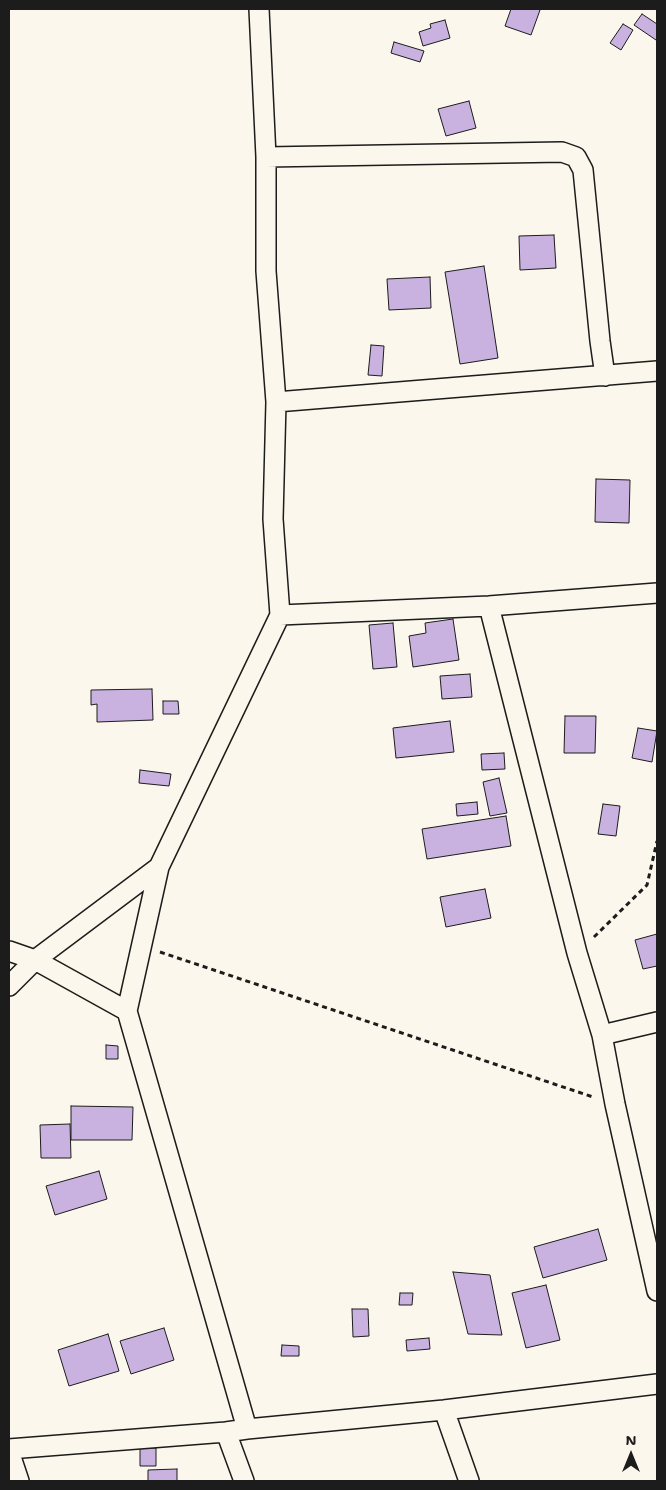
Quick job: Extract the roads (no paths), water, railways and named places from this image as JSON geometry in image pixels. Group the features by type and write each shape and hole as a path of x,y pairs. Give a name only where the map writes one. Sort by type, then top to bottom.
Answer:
{"street":[{"path":"247,1428 127,1011 160,867 280,615 273,519 276,402 266,271 266,157 259,9"},
{"path":"266,157 562,152 576,157 583,170 605,376"},
{"path":"276,402 657,371"},
{"path":"280,615 489,606 657,593"},
{"path":"489,606 577,953 602,1035 614,1104 657,1291"},
{"path":"9,986 35,960 160,867"},
{"path":"9,951 35,960 127,1011"},
{"path":"602,1035 657,1022"},
{"path":"19,1481 9,1450 226,1432 247,1428 444,1410 657,1384"},
{"path":"444,1410 469,1481"},
{"path":"226,1432 244,1481"}]}
